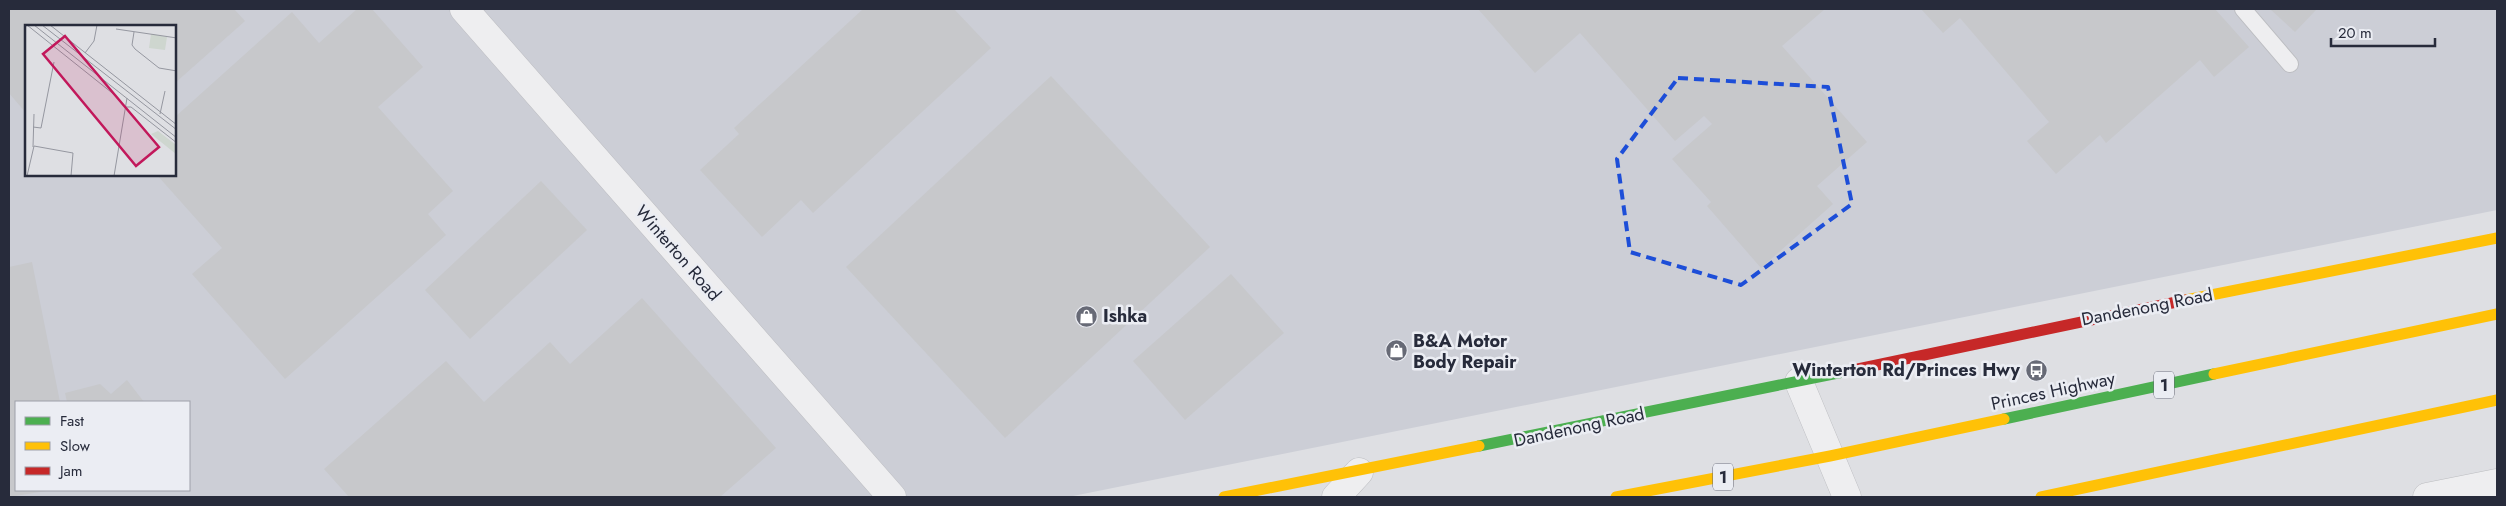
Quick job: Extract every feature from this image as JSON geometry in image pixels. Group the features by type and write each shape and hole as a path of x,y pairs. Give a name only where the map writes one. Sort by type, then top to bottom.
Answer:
{"main road":[{"name":"Dandenong Road","path":"1224,497 1359,472 1799,382 2082,320 2497,238"},
{"name":"Princes Highway","path":"1616,497 1830,456 2497,314"},
{"path":"2040,497 2497,400"}],"street":[{"name":"Winterton Road","path":"464,9 892,497"},
{"path":"1799,382 1847,497"},
{"path":"1336,497 1359,472"},
{"path":"2427,497 2497,483"}],"lane":[{"path":"2242,9 2290,64"}],"highlighted area":[{"path":"1678,78 1828,87 1852,204 1741,285 1630,252 1617,159"}],"shaded area":[{"path":"9,9 2497,9 2497,210 1068,497 9,497"}],"building":[{"path":"9,9 234,9 245,21 176,82 176,25 25,25 25,112 9,93"},
{"path":"357,9 372,9 423,67 378,107 453,191 428,214 446,235 285,379 192,274 222,248 158,176 176,176 176,116 292,12 319,43"},
{"path":"863,9 954,9 991,48 813,213 801,200 762,237 700,170 739,134 734,128"},
{"path":"1478,9 1825,9 1782,46 1867,142 1817,186 1833,204 1761,268 1707,206 1711,202 1672,159 1712,124 1704,116 1675,141 1580,33 1535,73"},
{"path":"1921,9 2215,9 2249,47 2214,77 2200,60 2106,143 2100,135 2056,174 2027,141 2049,122 1960,18 1943,33"},
{"path":"2270,9 2317,9 2295,32"},
{"path":"1051,76 1210,247 1005,438 846,267"},
{"path":"541,181 587,230 470,339 425,290"},
{"path":"32,262 60,401 15,401 15,491 46,491 9,497 9,267"},
{"path":"1231,274 1284,333 1185,420 1133,361"},
{"path":"642,298 776,448 720,497 349,497 324,469 446,361 484,402 550,342 570,364"},
{"path":"127,380 143,401 67,401 65,393 100,384 111,394"}],"traffic: fast":[{"path":"1479,446 1853,370"},
{"path":"2004,419 2214,374"}],"traffic: slow":[{"path":"2186,300 2497,238"},
{"path":"2214,374 2497,314"},
{"path":"2041,497 2497,400"},
{"path":"1616,497 1830,456 2004,419"},
{"path":"1224,497 1479,446"}],"traffic: jam":[{"path":"1853,370 2186,300"}],"place":[{"name":"Ishka","path":"1087,316"},
{"name":"B&A Motor Body Repair","path":"1397,351"},
{"name":"Winterton Rd/Princes Hwy","path":"2036,370"}]}
